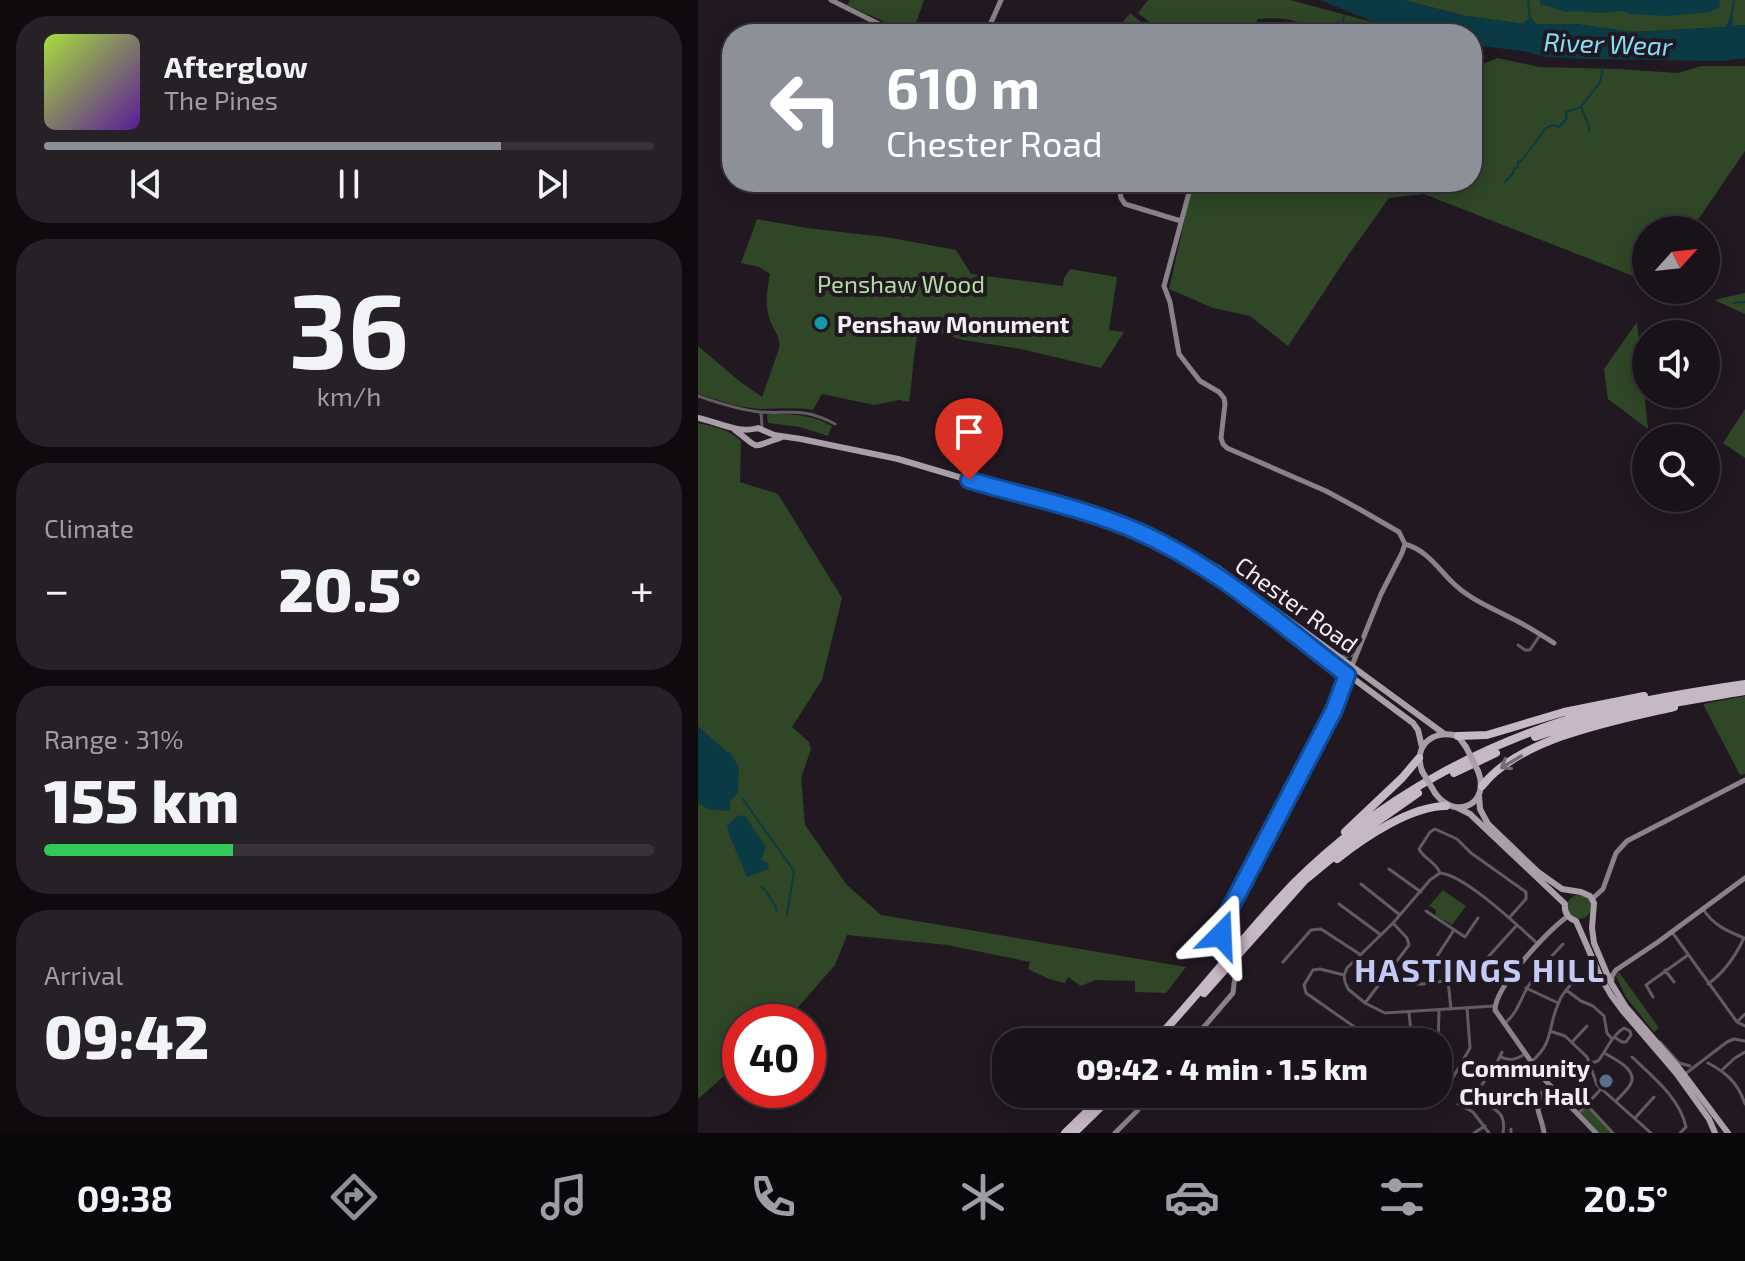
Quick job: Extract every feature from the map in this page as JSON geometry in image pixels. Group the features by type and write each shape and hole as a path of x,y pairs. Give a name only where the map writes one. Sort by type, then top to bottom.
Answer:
{"highway":[{"path":"1458,736 1487,735 1554,715 1629,698 1745,684"},
{"path":"1294,884 1368,821 1417,788 1475,756 1571,719 1704,690"},
{"path":"1174,1028 1281,906 1321,866 1419,793 1455,772 1555,730 1609,715 1745,691"},
{"path":"1480,790 1493,773 1511,761 1568,735 1731,693"},
{"path":"1166,1028 1310,866 1419,758"},
{"path":"1281,906 1362,841 1424,808 1446,806"},
{"path":"1065,1133 1091,1108"},
{"path":"1074,1133 1100,1108"}],"main road":[{"path":"698,418 732,428 758,430 784,437"},
{"path":"732,428 755,446 764,444 767,438 758,430"},
{"path":"749,442 748,435 758,430"},
{"name":"Chester Road","path":"764,444 784,437 898,459 1140,528 1198,556 1244,587 1443,733"},
{"name":"Chester Road","path":"1073,508 1138,532 1192,560 1220,579 1413,723 1422,747"},
{"path":"1565,904 1470,814 1446,806 1435,793 1422,771 1419,758 1422,747 1435,736 1443,733 1458,736 1466,747 1478,771 1480,809 1488,824 1550,882 1562,889 1587,894 1592,899 1593,935 1604,970 1626,1007 1653,1037 1681,1076 1715,1133"},
{"path":"1458,808 1469,805 1480,790"},
{"path":"1575,892 1565,904 1568,916 1584,921 1593,912"},
{"path":"1576,921 1611,995 1726,1133"}],"street":[{"path":"831,0 879,24"},
{"path":"990,24 1001,0"},
{"path":"1120,192 1125,204 1181,221"},
{"path":"1189,192 1165,289 1179,354 1200,381 1224,398 1221,438 1224,446 1326,491 1399,532 1405,544 1421,550 1469,596 1554,643"},
{"path":"698,396 761,414 805,412 835,424"},
{"path":"758,430 761,414"},
{"path":"1203,1028 1233,993 1235,975 1222,940 1223,922 1334,710 1381,594 1405,544"},
{"path":"1518,645 1530,650 1541,634"},
{"path":"1311,637 1343,657 1356,654"},
{"path":"1342,689 1354,683 1378,697"},
{"path":"1592,899 1603,889 1616,853 1627,841 1745,780"},
{"path":"1440,873 1438,867 1419,849 1435,829 1457,839 1471,853 1526,892 1526,899 1509,918"},
{"path":"1389,869 1421,892"},
{"path":"1440,873 1347,968 1345,982 1348,989 1365,1003 1385,1013 1494,1006"},
{"path":"1440,873 1454,877 1492,904 1538,944"},
{"path":"1616,991 1612,976 1616,970 1745,878"},
{"path":"1361,884 1400,915"},
{"path":"1339,904 1381,935"},
{"path":"1703,909 1710,920 1744,938 1729,965 1708,984"},
{"path":"1426,911 1465,937 1478,918"},
{"path":"1568,916 1519,966 1494,1006 1550,1086 1596,1133"},
{"path":"1365,1003 1409,945 1407,938 1393,923"},
{"path":"1387,973 1407,984 1448,981 1465,976 1479,967 1517,925"},
{"path":"1283,962 1311,930 1316,929 1321,929 1361,955"},
{"path":"1430,983 1432,964 1454,930"},
{"path":"1672,932 1737,1022 1745,1026"},
{"path":"1504,1024 1515,1014 1526,988 1563,944"},
{"path":"1597,952 1607,969 1616,970"},
{"path":"1653,997 1646,985 1688,955"},
{"path":"1531,1062 1548,1043 1558,1003 1575,980 1550,959"},
{"path":"1344,975 1313,970 1304,985 1306,993 1356,1028"},
{"path":"1665,970 1674,982"},
{"path":"1448,981 1451,1009"},
{"path":"1526,988 1558,1003"},
{"path":"1566,990 1604,1016 1607,1033 1613,1038 1598,1061 1591,1063"},
{"path":"1452,1079 1470,1048 1467,1008"},
{"path":"1438,1028 1439,1010"},
{"path":"1409,1013 1411,1028"},
{"path":"1737,1022 1745,1014"},
{"path":"1572,1042 1587,1026"},
{"path":"1550,1031 1572,1042 1587,1057 1594,1079 1601,1089 1651,1133"},
{"path":"1653,1037 1679,1063 1690,1066"},
{"path":"1681,1076 1727,1042 1734,1039 1745,1041"},
{"path":"1722,1071 1745,1052"},
{"path":"1604,1053 1629,1071 1632,1081 1616,1101"},
{"path":"1499,1074 1493,1071 1501,1054 1510,1060 1525,1054"},
{"path":"1632,1057 1670,1096 1685,1121 1686,1127 1680,1133"},
{"path":"1629,1071 1637,1062"},
{"path":"1681,1076 1690,1066 1699,1063"},
{"path":"1708,1063 1730,1077 1745,1104"},
{"path":"1484,1082 1478,1095 1482,1102 1496,1108 1502,1115 1503,1133"},
{"path":"1544,1133 1537,1105 1539,1097 1550,1086"},
{"path":"1739,1089 1745,1086"},
{"path":"1577,1115 1601,1089"},
{"path":"1471,1097 1478,1095"},
{"path":"1635,1118 1654,1097"},
{"path":"1458,1104 1473,1112 1489,1133"},
{"path":"1587,1105 1613,1133"},
{"path":"1115,1133 1139,1108"},
{"path":"1474,1133 1485,1126"}],"green space":[{"path":"850,0 924,0 916,24 890,24 847,5"},
{"path":"1148,0 1290,0 1376,23 1302,24 1274,18 1258,19 1255,24 1152,24 1138,13"},
{"path":"1404,0 1745,0 1745,25 1632,32 1576,24 1536,24 1528,20 1524,24 1465,16"},
{"path":"1130,13 1144,24 1122,24"},
{"path":"1498,58 1539,67 1678,73 1701,66 1745,66 1745,151 1701,216 1632,216 1632,276 1424,194 1389,198 1288,346 1250,316 1213,308 1169,289 1191,192 1482,192 1482,64"},
{"name":"Penshaw Wood","path":"757,219 956,250 971,274 1063,286 1070,269 1117,277 1109,330 1124,332 1101,368 1021,349 963,340 919,327 909,402 899,400 874,405 822,394 813,410 760,409 698,394 698,346 762,397 779,349 767,311 770,274 759,267 741,263"},
{"path":"1745,293 1745,314 1720,303 1720,299"},
{"path":"1632,329 1632,408 1646,408 1647,424 1641,424 1608,399 1604,369"},
{"path":"1745,409 1745,458 1723,443"},
{"path":"767,414 809,417 832,426 828,436 800,427 768,423"},
{"path":"698,423 727,431 741,441 740,482 778,494 842,598 822,680 792,727 809,742 811,749 801,778 805,825 847,885 881,915 1186,967 1166,993 1135,992 1135,981 1095,980 1081,986 1068,977 1065,983 1049,979 1028,969 1030,962 947,945 847,935 835,965 801,1004 722,1004 722,1078 698,1099"},
{"path":"1745,696 1745,774 1740,775 1703,704"},
{"path":"1443,890 1466,906 1452,925 1435,915 1436,910 1429,906"},
{"path":"1579,895 1590,902 1591,907 1584,918 1579,919 1568,912 1567,907 1574,896"},
{"path":"1619,972 1659,1028 1654,1032 1626,997 1616,976"},
{"path":"1587,1105 1613,1133 1596,1133 1577,1115"}],"water":[{"name":"River Wear","path":"1320,0 1404,0 1465,16 1524,24 1531,18 1536,24 1576,24 1632,32 1725,27 1731,17 1733,26 1745,25 1745,58 1721,61 1547,57 1482,46 1482,24 1376,23"},
{"path":"1540,0 1720,0 1719,8 1710,12 1667,16 1623,11 1567,12 1540,4"},
{"path":"698,726 730,752 739,767 738,793 730,801 728,811 708,809 698,803"},
{"path":"739,815 746,817 766,847 761,860 768,863 769,869 747,877 727,825"}],"waterway":[{"path":"1528,0 1530,19"},
{"path":"1731,19 1734,0"},
{"path":"1342,24 1344,16"},
{"name":"River Wear","path":"1505,182 1546,128 1559,127 1567,118 1566,112 1581,107 1600,82 1603,68"},
{"path":"1581,107 1589,132"},
{"path":"1733,303 1745,302"},
{"path":"742,798 794,871 787,915"},
{"path":"761,887 776,907 776,912"}],"place":[{"name":"Penshaw Monument","path":"821,323"},
{"name":"Community Church Hall","path":"1606,1081"}],"district":[{"name":"HASTINGS HILL","path":"1480,969"}],"route":[{"path":"969,480 1071,507 1165,545 1220,579 1347,675 1334,710 1221,926 1221,935"}]}
